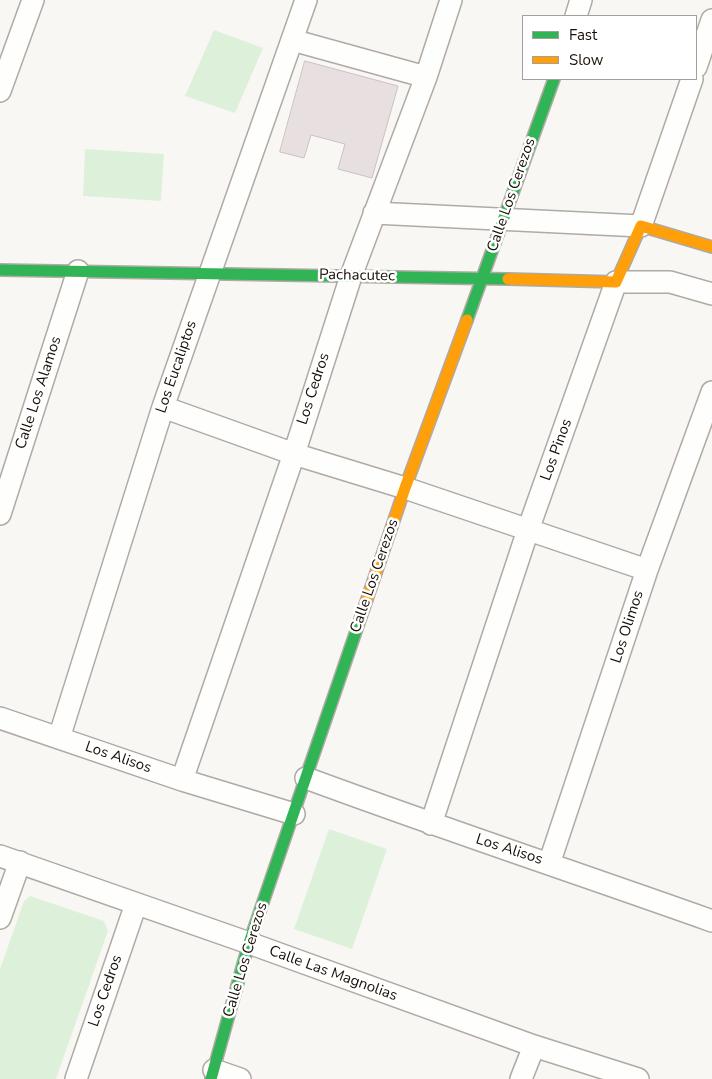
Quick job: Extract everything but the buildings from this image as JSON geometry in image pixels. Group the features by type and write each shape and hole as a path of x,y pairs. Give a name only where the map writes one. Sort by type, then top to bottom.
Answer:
{"street":[{"path":"0,91 33,0"},
{"name":"Los Eucaliptos","path":"59,738 163,407 306,0"},
{"name":"Los Cedros","path":"182,780 294,454 351,276 426,77 451,0"},
{"path":"576,15 582,0"},
{"path":"697,64 712,20"},
{"path":"292,40 426,77"},
{"name":"Calle Los Cerezos","path":"213,1074 249,943 405,488 554,80"},
{"name":"Los Pinos","path":"431,824 528,530 616,282 641,226 692,80"},
{"path":"374,213 641,226 712,247"},
{"name":"Pachacutec","path":"0,270 670,282 712,294"},
{"name":"Calle Los Alamos","path":"0,514 78,271"},
{"name":"Los Olimos","path":"549,864 647,570 712,392"},
{"path":"163,407 294,454 405,488 647,570"},
{"name":"Los Alisos","path":"0,718 182,780 294,814"},
{"name":"Los Alisos","path":"306,778 431,824 712,921"},
{"path":"0,918 10,859"},
{"name":"Calle Las Magnolias","path":"10,859 534,1046 638,1079"},
{"name":"Los Cedros","path":"76,1079 136,904"},
{"path":"521,1079 534,1046"},
{"path":"213,1074 240,1079"}],"green space":[{"path":"214,30 263,48 235,113 185,96"},
{"path":"85,149 164,154 161,201 83,196"},
{"path":"329,829 387,849 352,949 294,929"},
{"path":"30,896 104,921 108,931 56,1079 0,1079 0,969 24,901"}],"traffic: fast":[{"path":"467,320 554,80"},
{"path":"0,270 508,279"},
{"path":"211,1079 249,943 364,608"}],"traffic: slow":[{"path":"508,279 616,282 641,226 712,247"},
{"path":"364,608 405,488 467,320"}]}
